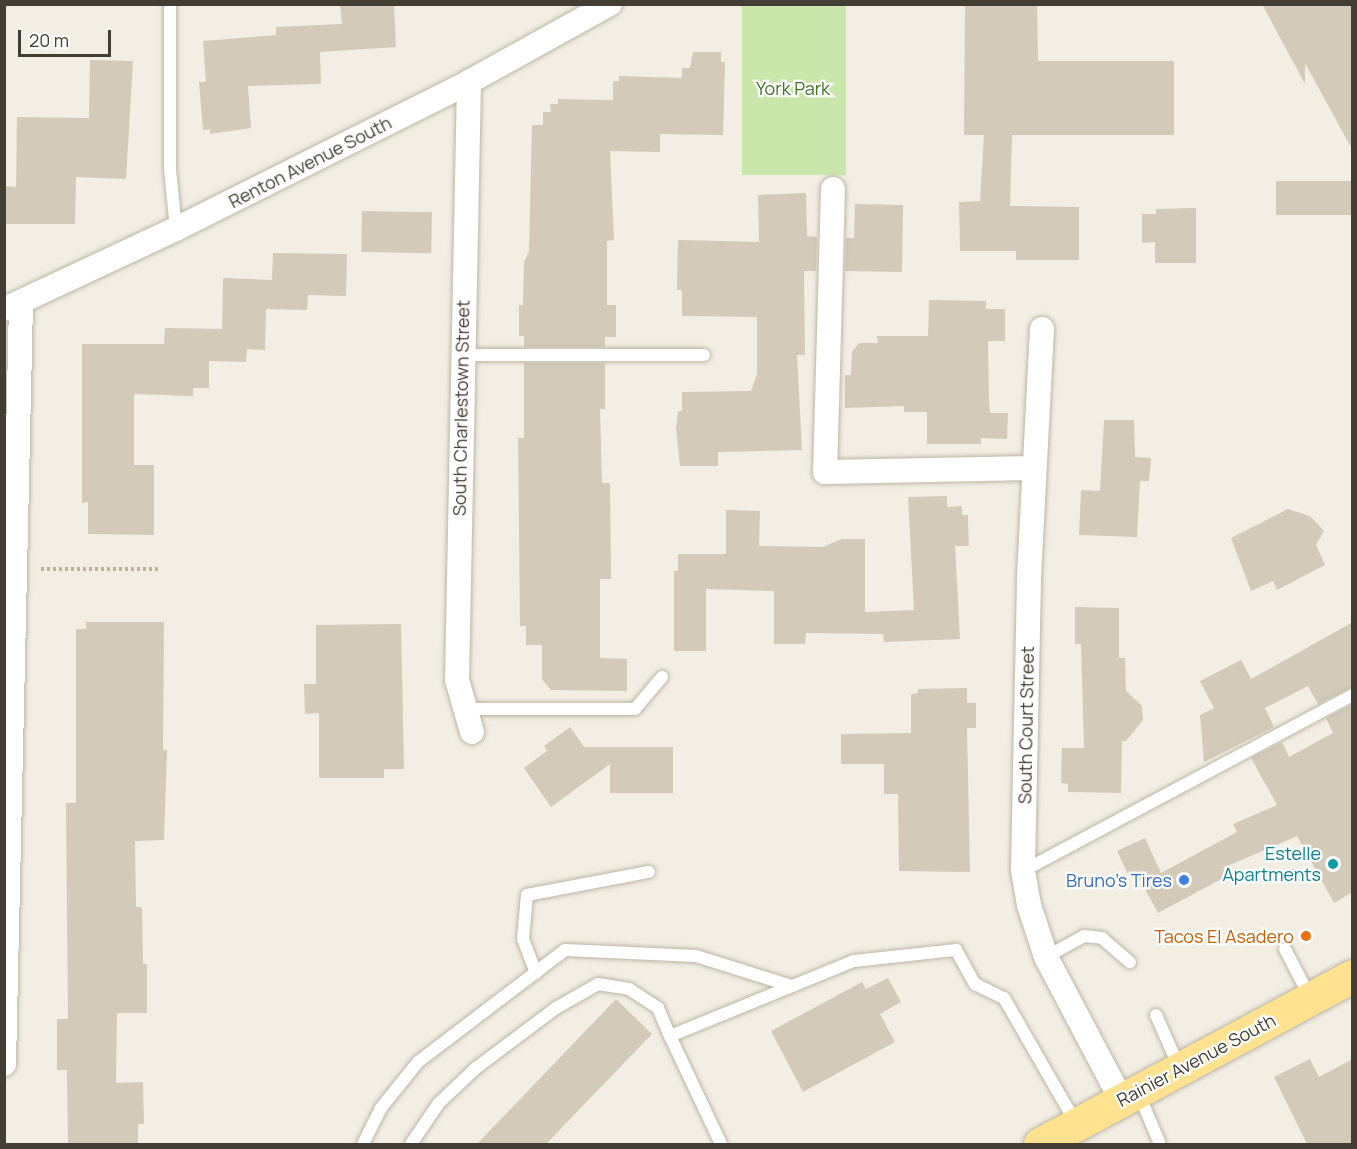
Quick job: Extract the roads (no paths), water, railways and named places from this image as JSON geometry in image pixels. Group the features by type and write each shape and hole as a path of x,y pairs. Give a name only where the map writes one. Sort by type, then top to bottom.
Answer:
{"main road":[{"name":"Rainier Avenue South","path":"1040,1144 1353,976"}],"street":[{"name":"Renton Avenue South","path":"13,306 176,229 469,82 610,4"},
{"name":"South Charlestown Street","path":"469,82 457,680 469,721"},
{"path":"833,189 825,472 1034,468"},
{"path":"4,1064 7,858 16,569 13,306"},
{"name":"South Court Street","path":"1042,329 1034,468 1023,871 1029,906 1046,957 1129,1095"}],"lane":[{"path":"170,4 170,169 176,229"},
{"path":"463,355 704,355"},
{"path":"469,721 635,709 662,677"},
{"path":"1023,871 1353,695"},
{"path":"536,973 523,939 527,895 649,872"},
{"path":"1046,957 1084,936 1102,938 1130,962"},
{"path":"1285,949 1311,998"},
{"path":"363,1144 381,1108 418,1062 565,950 696,956 792,986"},
{"path":"670,1036 854,961 956,950 975,984 1004,998 1077,1124"},
{"path":"411,1144 439,1103 476,1068 556,1008 598,984 629,989 658,1008 721,1144"},
{"path":"1156,1015 1180,1068"},
{"path":"1129,1095 1160,1144"}],"place":[{"name":"Estelle Apartments","path":"1333,864"},
{"name":"Bruno's Tires","path":"1184,880"},
{"name":"Tacos El Asadero","path":"1306,936"}],"park label":[{"name":"York Park","path":"793,88"}]}
